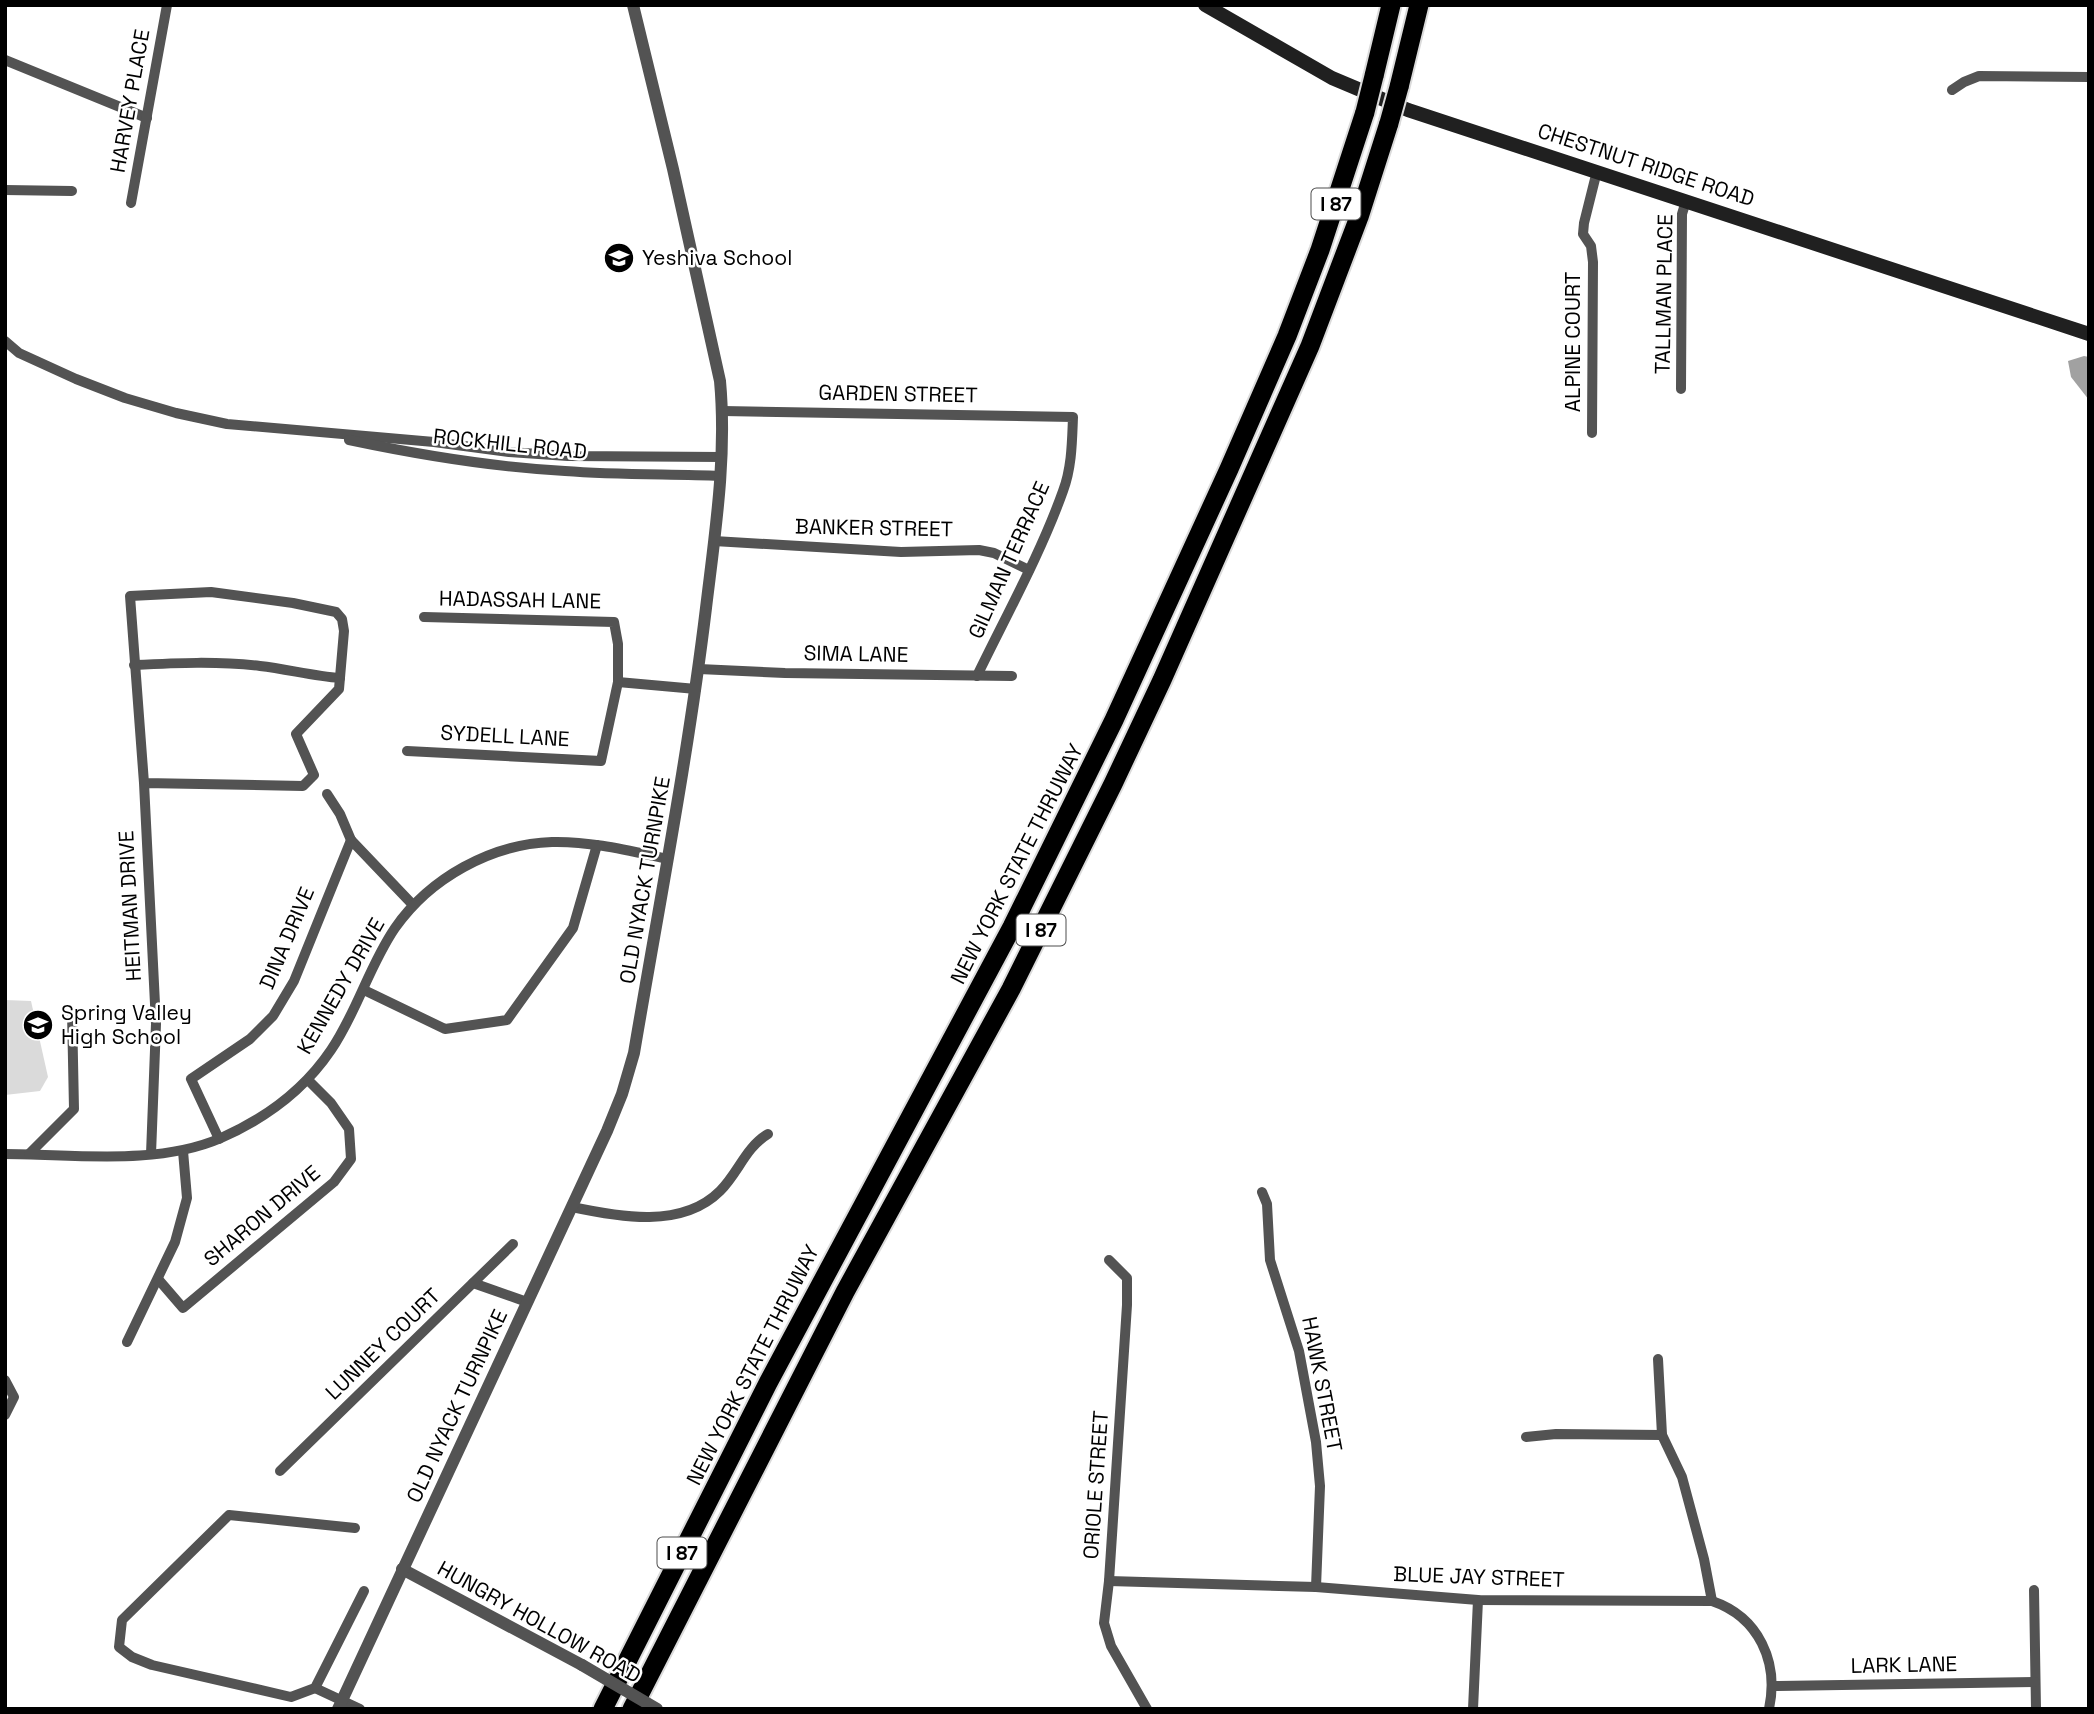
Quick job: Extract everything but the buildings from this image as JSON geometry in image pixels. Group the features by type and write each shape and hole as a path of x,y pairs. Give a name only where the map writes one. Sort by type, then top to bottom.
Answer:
{"highway":[{"name":"NEW YORK STATE THRUWAY","path":"603,1709 773,1373 997,957 1099,751 1287,336 1320,250 1365,112 1391,5"},
{"name":"I 87","path":"632,1709 838,1304 1005,999 1114,784 1310,346 1359,217 1389,123 1419,5"}],"main road":[{"name":"CHESTNUT RIDGE ROAD","path":"1205,5 1308,66 1357,90 1408,110 2089,334"}],"street":[{"name":"HARVEY PLACE","path":"131,202 167,5"},
{"name":"OLD NYACK TURNPIKE","path":"340,1705 572,1207 622,1094 634,1053 699,668 722,457 723,411 720,381 633,5"},
{"path":"5,60 146,118"},
{"path":"1952,90 1971,79 1994,75 2089,77"},
{"name":"ALPINE COURT","path":"1592,433 1593,262 1591,246 1583,234 1597,170"},
{"path":"5,190 72,191"},
{"name":"TALLMAN PLACE","path":"1681,389 1682,214 1686,201"},
{"name":"ROCKHILL ROAD","path":"5,341 19,353 76,380 176,413 227,424 533,453 722,457"},
{"name":"GARDEN STREET","path":"723,411 1073,417"},
{"name":"GILMAN TERRACE","path":"977,676 1064,490 1070,464 1073,417"},
{"name":"ROCKHILL ROAD","path":"298,429 432,457 508,467 720,476"},
{"name":"BANKER STREET","path":"714,541 901,552 979,550 994,553 1029,569"},
{"name":"HEITMAN DRIVE","path":"144,783 303,786 314,775 296,734 338,689 344,631 342,619 336,612 211,592 131,596 156,1024 151,1154"},
{"name":"HADASSAH LANE","path":"424,617 614,622 618,644 618,682"},
{"path":"134,665 197,662 260,666 340,678"},
{"name":"SIMA LANE","path":"699,668 785,673 1012,676"},
{"path":"618,682 696,689"},
{"name":"SYDELL LANE","path":"407,751 601,761 618,682"},
{"path":"327,794 340,814 351,840 413,905"},
{"name":"DINA DRIVE","path":"219,1139 191,1079 250,1039 273,1016 294,981 351,840"},
{"name":"KENNEDY DRIVE","path":"5,1154 151,1154 183,1150 219,1139 251,1123 308,1080 330,1052 394,929 413,905 458,869 489,855 520,846 550,842 597,845 667,859"},
{"path":"364,990 445,1029 507,1020 573,928 597,845"},
{"path":"29,1154 74,1109 72,1012"},
{"name":"SHARON DRIVE","path":"158,1279 183,1308 334,1182 351,1159 349,1129 331,1103 308,1080"},
{"path":"572,1207 638,1217 671,1215 700,1207 720,1191 756,1141 768,1134"},
{"path":"127,1342 175,1242 187,1198 183,1150"},
{"name":"HAWK STREET","path":"1262,1192 1267,1204 1270,1260 1299,1351 1316,1442 1320,1486 1316,1587"},
{"name":"LUNNEY COURT","path":"280,1471 513,1244"},
{"name":"ORIOLE STREET","path":"1109,1260 1127,1278 1109,1581 1104,1623 1111,1646 1147,1709"},
{"path":"473,1283 527,1302"},
{"path":"1658,1359 1662,1435 1682,1477 1704,1559 1712,1601 1727,1607 1755,1632 1766,1653 1773,1686 1769,1709"},
{"path":"5,1380 15,1396 5,1415"},
{"path":"1526,1437 1556,1434 1662,1435"},
{"path":"355,1528 229,1515 122,1620 119,1647 132,1657 152,1665 291,1697 315,1688 364,1591"},
{"name":"HUNGRY HOLLOW ROAD","path":"402,1569 582,1665 657,1709"},
{"name":"BLUE JAY STREET","path":"1109,1581 1316,1587 1478,1600 1712,1601"},
{"path":"2034,1590 2036,1709"},
{"path":"1473,1709 1478,1600"},
{"name":"LARK LANE","path":"1773,1686 2035,1682"},
{"path":"315,1688 340,1705 360,1709"}],"shaded area":[{"path":"2089,357 2089,400 2071,377 2068,361"},
{"path":"5,1000 31,1001 48,1077 40,1091 5,1095"}],"place":[{"name":"Yeshiva School","path":"619,258"},
{"name":"Spring Valley High School","path":"38,1025"}]}
